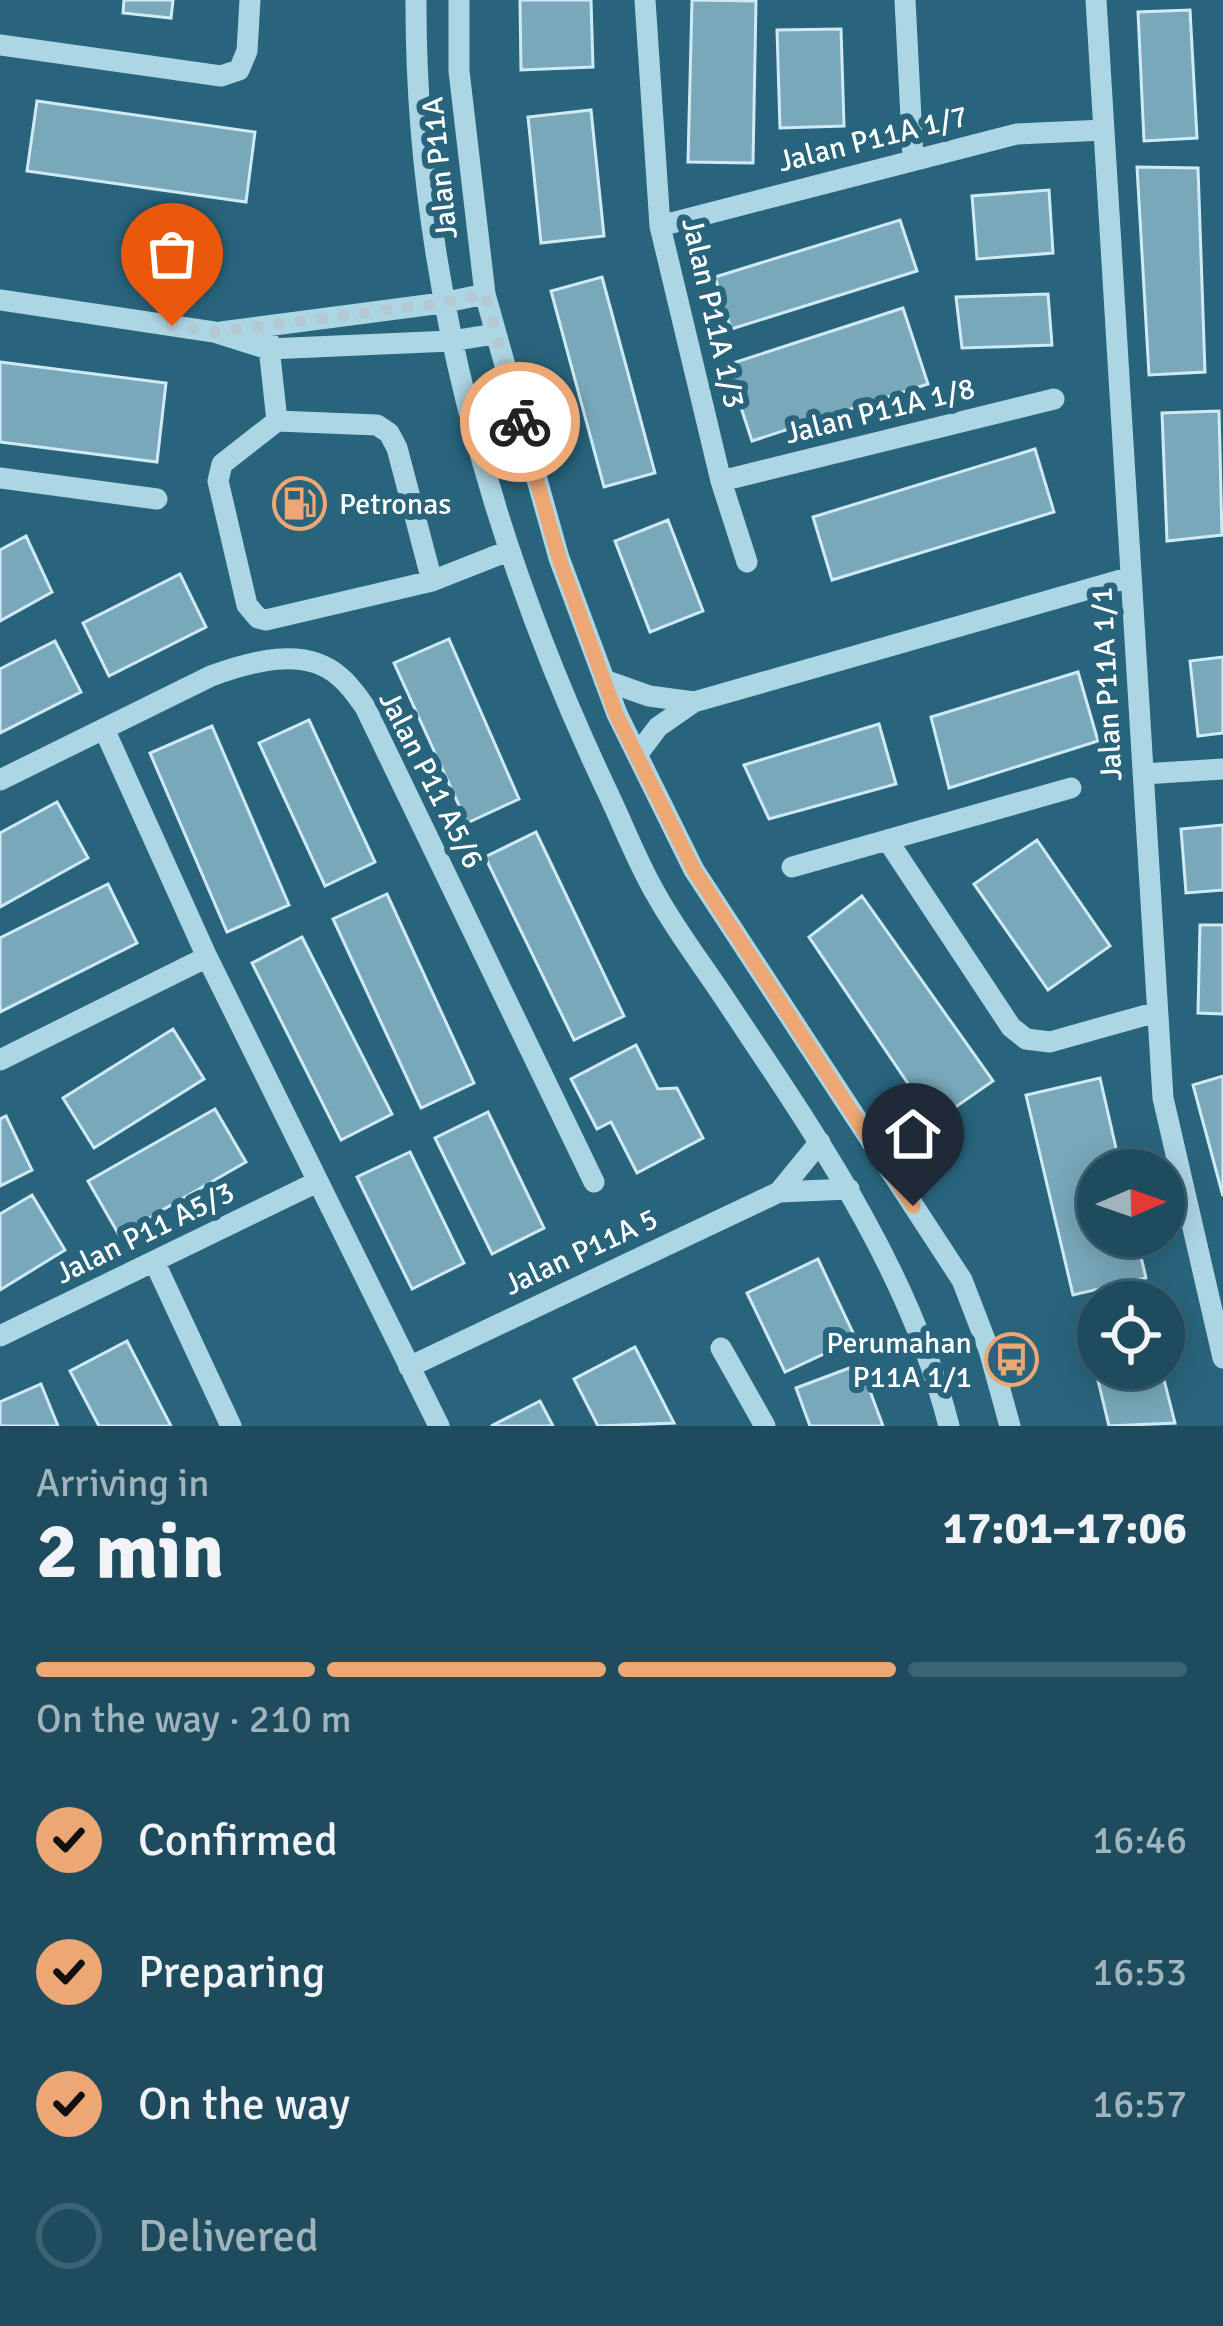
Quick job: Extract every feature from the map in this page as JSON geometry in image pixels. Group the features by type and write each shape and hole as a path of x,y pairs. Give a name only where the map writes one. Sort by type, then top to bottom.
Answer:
{"street":[{"path":"0,45 221,76 239,70 247,51 250,0"},
{"name":"Jalan P11A","path":"416,0 416,76 442,303 508,551 569,710 657,896 849,1189 909,1304 935,1369 950,1426"},
{"name":"Jalan P11A","path":"459,0 459,71 485,294 559,558 604,680 694,870 962,1280 989,1350 1010,1426"},
{"name":"Jalan P11A 1/3","path":"645,0 660,226 721,482 746,562"},
{"path":"905,0 913,158"},
{"name":"Jalan P11A 1/1","path":"1096,0 1163,1098 1223,1358"},
{"name":"Jalan P11A 1/7","path":"660,226 1018,134 1104,130"},
{"path":"214,332 485,294"},
{"path":"0,300 214,332 268,349 494,334"},
{"path":"268,325 277,421"},
{"name":"Jalan P11A 1/8","path":"721,482 1054,399"},
{"path":"432,581 397,448 389,434 364,422 277,421 222,464 218,481 250,612 266,620 432,581 508,551"},
{"path":"0,495 12,479 157,499"},
{"path":"637,755 658,727 694,701 1131,577"},
{"name":"Jalan P11 A5/6","path":"0,780 211,676 247,663 300,660 338,674 365,706 594,1182"},
{"path":"604,680 649,696 694,701"},
{"path":"105,731 315,1183 439,1426"},
{"path":"1143,774 1223,770"},
{"path":"792,867 1071,788"},
{"path":"888,841 1011,1027 1026,1039 1050,1042 1157,1012"},
{"path":"0,1060 207,958"},
{"name":"Jalan P11A 5","path":"778,1192 820,1142"},
{"name":"Jalan P11 A5/3","path":"0,1336 315,1183"},
{"name":"Jalan P11A 5","path":"409,1367 778,1192 849,1189"},
{"path":"155,1263 231,1426"},
{"path":"721,1348 765,1426"}],"building":[{"path":"124,0 173,0 171,18 123,13"},
{"path":"520,0 591,0 593,67 521,70"},
{"path":"692,0 756,1 753,163 688,162"},
{"path":"1190,10 1197,138 1144,141 1138,12"},
{"path":"841,29 844,126 780,128 777,30"},
{"path":"37,101 255,132 246,202 27,171"},
{"path":"591,110 604,236 541,243 528,117"},
{"path":"1137,167 1198,168 1205,372 1149,375"},
{"path":"1049,190 1053,253 977,259 972,196"},
{"path":"900,220 917,271 731,329 715,277"},
{"path":"602,277 655,473 604,487 551,291"},
{"path":"1048,294 1052,345 962,348 956,297"},
{"path":"903,308 928,384 752,441 727,365"},
{"path":"0,362 166,383 157,462 0,442"},
{"path":"1219,411 1222,535 1167,541 1162,413"},
{"path":"1035,449 1054,512 832,580 813,517"},
{"path":"668,520 703,611 650,632 615,541"},
{"path":"26,536 52,592 0,621 0,550"},
{"path":"180,574 206,627 109,676 83,623"},
{"path":"449,639 519,799 467,823 394,663"},
{"path":"55,641 81,692 0,733 0,669"},
{"path":"1223,657 1223,733 1198,736 1190,661"},
{"path":"1078,672 1098,741 949,788 931,717"},
{"path":"309,720 375,862 325,886 259,743"},
{"path":"879,724 896,784 769,819 744,765"},
{"path":"212,726 289,905 227,932 150,753"},
{"path":"57,802 88,858 0,907 0,833"},
{"path":"1223,825 1223,890 1186,893 1181,829"},
{"path":"536,832 624,1016 574,1040 485,857"},
{"path":"1037,840 1110,946 1048,990 974,884"},
{"path":"108,884 137,943 0,1012 0,938"},
{"path":"387,894 474,1083 421,1108 333,919"},
{"path":"862,896 993,1081 934,1122 809,937"},
{"path":"1200,925 1223,925 1223,1014 1198,1013"},
{"path":"302,937 392,1114 341,1140 252,963"},
{"path":"173,1029 204,1079 94,1148 63,1098"},
{"path":"636,1045 658,1089 677,1088 703,1138 637,1173 611,1122 597,1129 571,1079"},
{"path":"1223,1076 1223,1196 1193,1085"},
{"path":"1100,1078 1116,1149 1077,1149 1077,1257 1141,1257 1146,1278 1077,1281 1073,1295 1026,1095"},
{"path":"215,1109 246,1162 119,1235 88,1181"},
{"path":"488,1112 544,1228 492,1254 435,1138"},
{"path":"6,1116 32,1170 0,1186 0,1119"},
{"path":"410,1152 464,1263 412,1289 357,1177"},
{"path":"32,1195 65,1250 0,1290 0,1214"},
{"path":"818,1259 856,1339 785,1372 747,1293"},
{"path":"127,1341 171,1426 99,1426 70,1371"},
{"path":"635,1347 674,1423 598,1426 574,1379"},
{"path":"860,1364 883,1426 810,1426 796,1388"},
{"path":"41,1384 58,1426 0,1426 0,1402"},
{"path":"1100,1389 1166,1389 1175,1423 1109,1426"},
{"path":"540,1401 553,1426 491,1426"}],"way so far":[{"path":"172,326 214,332 485,294 520,422"}],"place":[{"name":"Petronas","path":"300,504"},
{"name":"Perumahan P11A 1/1","path":"1011,1360"}],"route":[{"path":"520,422 559,558 616,714 694,870 913,1206"}]}
